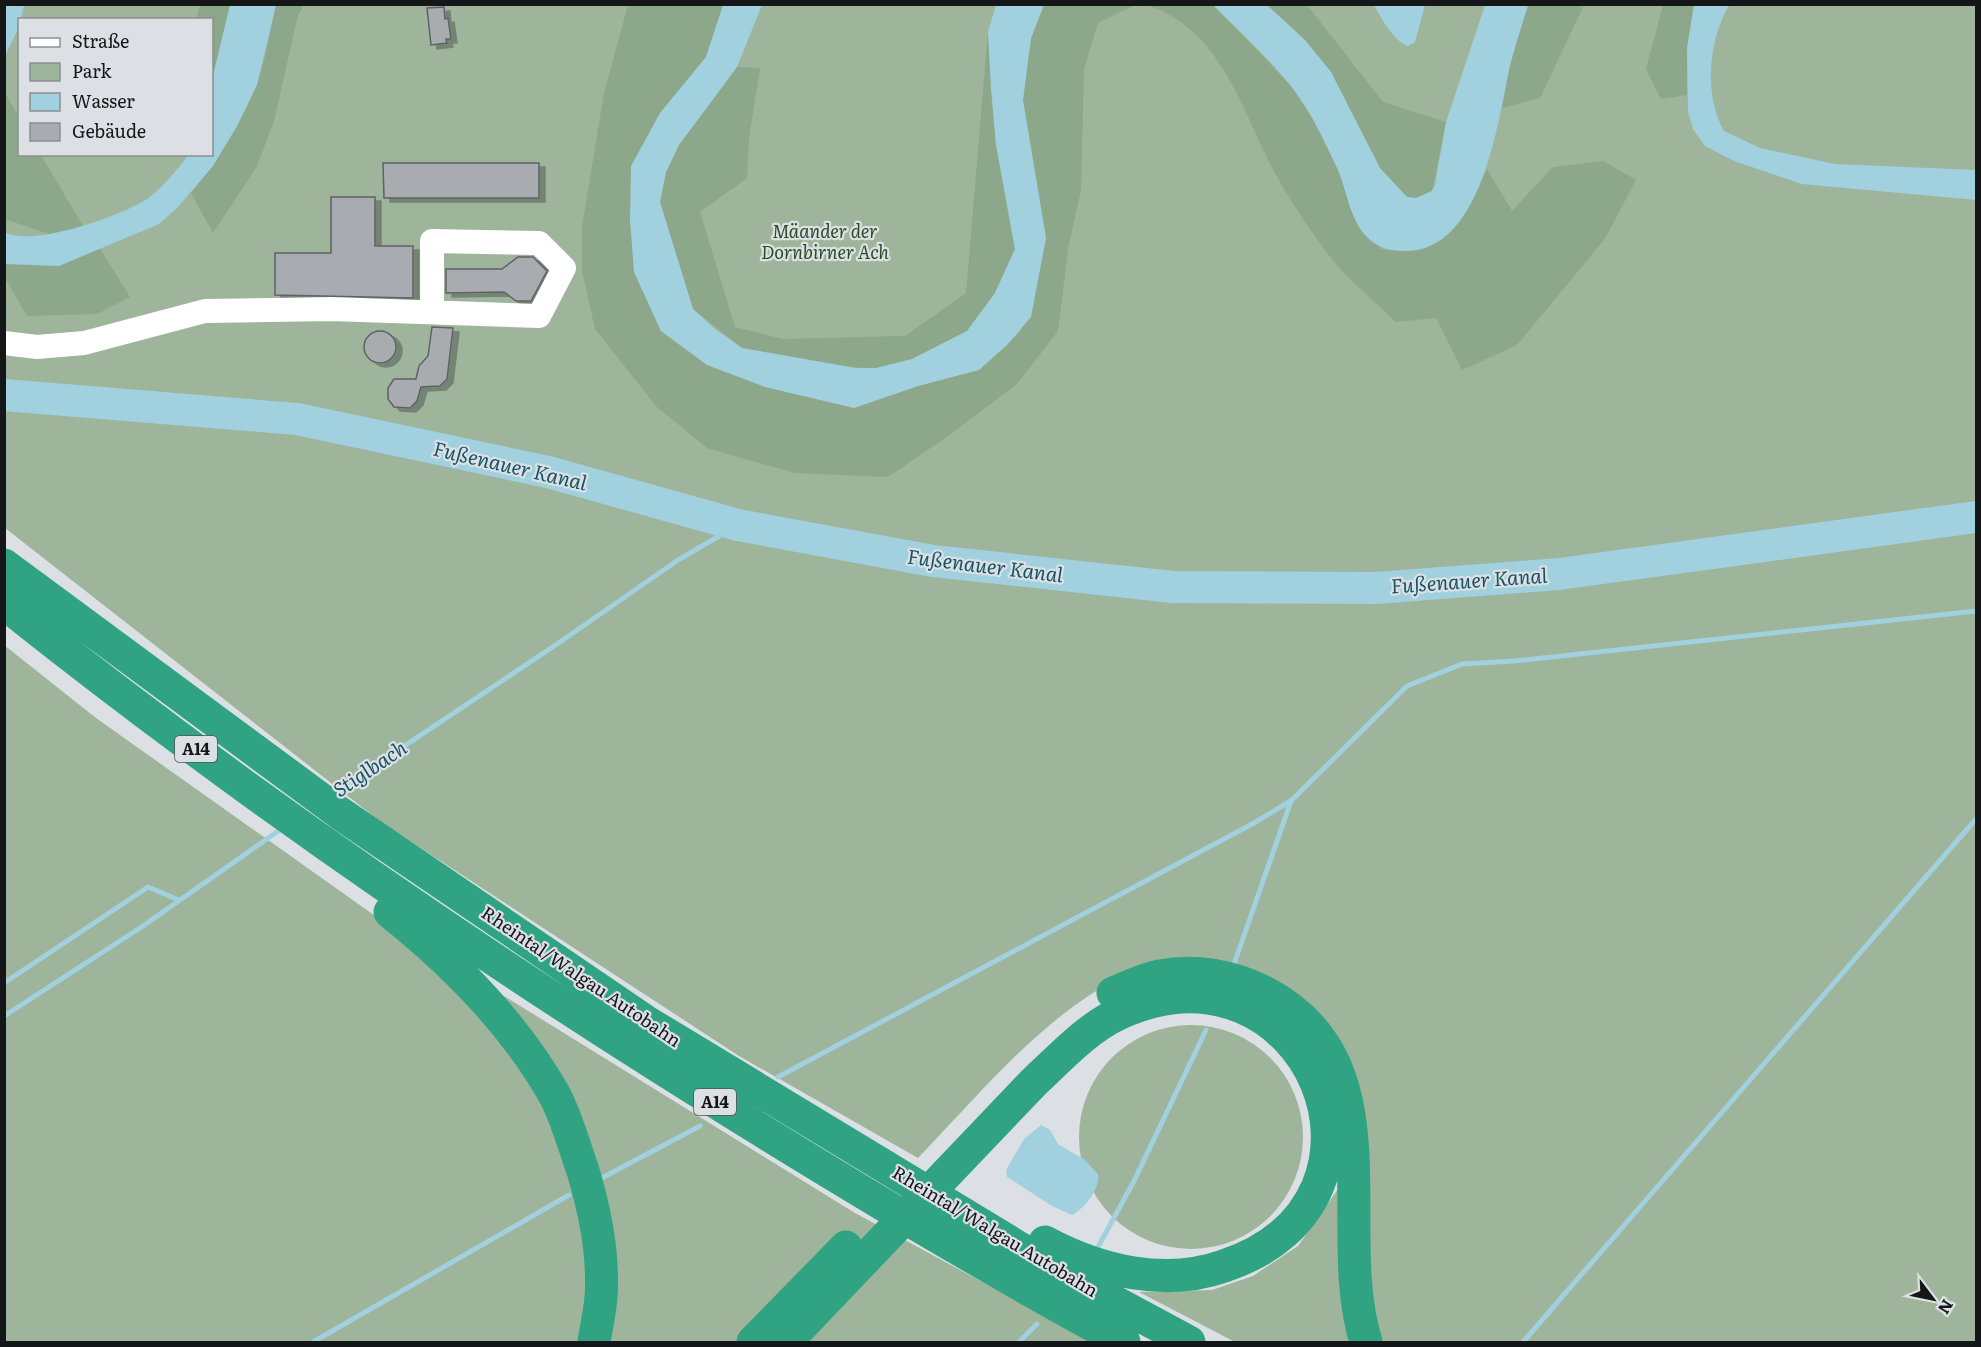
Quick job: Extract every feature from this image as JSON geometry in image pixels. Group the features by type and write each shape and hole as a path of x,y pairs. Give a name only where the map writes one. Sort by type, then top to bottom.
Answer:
{"highway":[{"name":"Rheintal/Walgau Autobahn","path":"4,564 298,784 645,1021 1059,1272 1189,1342"},
{"name":"Rheintal/Walgau Autobahn","path":"4,603 118,692 320,840 438,922 650,1062 1023,1289 1124,1342"},
{"path":"320,840 346,877 424,940 492,1007 524,1048 555,1096 590,1195 598,1244 601,1297 594,1342"},
{"path":"753,1342 1015,1072 1068,1022 1112,993 1160,976 1208,974 1247,983 1274,998 1304,1022 1328,1050 1331,1084 1328,1150 1322,1178 1306,1211 1280,1236 1249,1258 1192,1274 1160,1276 1131,1273 1070,1256 954,1193 865,1155"},
{"path":"786,1342 1034,1082 1077,1041 1117,1015 1153,1000 1193,996 1226,1000 1261,1016 1286,1036 1305,1060 1331,1084 1353,1129 1354,1296 1366,1342"}],"lane":[{"path":"4,343 37,347 84,344 205,311 331,309 539,316 564,268 539,243 432,241 432,312"}],"green space":[{"name":"Mäander der Dornbirner Ach","path":"4,5 1976,5 1976,1342 1381,1342 1363,1282 1332,1036 1118,978 1089,995 1036,1037 987,1084 918,1158 739,1056 381,822 5,528"},
{"path":"200,5 230,5 213,76 213,18 196,18"},
{"path":"276,5 304,5 298,15 274,121 256,168 213,233 191,193 228,142 250,100 268,46"},
{"path":"628,5 723,5 706,57 660,113 634,272 661,331 707,365 736,376 854,408 918,386 979,370 1020,332 1046,238 1023,100 1031,38 1044,5 1135,5 1098,23 1084,69 1081,190 1068,249 1058,331 1017,384 948,436 888,477 795,473 707,448 657,407 595,329 582,271 582,227 604,93"},
{"path":"1146,5 1214,5 1291,86 1315,123 1381,249 1422,248 1449,232 1460,220 1487,169 1512,211 1553,167 1603,161 1636,180 1604,240 1517,345 1462,370 1436,318 1396,322 1331,258 1284,189 1231,82 1215,57 1197,35 1174,17"},
{"path":"1267,5 1307,5 1383,102 1446,122 1432,191 1416,198 1406,197 1380,168 1331,72 1305,40"},
{"path":"1528,5 1584,5 1540,98 1502,108 1509,68"},
{"path":"1663,5 1694,5 1687,48 1687,95 1661,99 1646,69"},
{"path":"988,32 996,145 1015,249 995,293 967,331 912,359 876,368 839,367 742,348 693,309 660,202 666,172 679,145 737,67 760,68 749,138 747,178 700,212 735,327 783,339 905,336 966,293"},
{"path":"4,91 18,115 18,156 42,156 83,226 49,234 5,219"},
{"path":"99,247 130,297 97,314 27,316 5,278 4,264 59,266"},
{"path":"4,645 96,718 378,918 855,1213 1093,1342 5,1342"},
{"path":"1191,1025 1213,1027 1244,1038 1262,1050 1278,1066 1290,1084 1298,1104 1303,1137 1301,1159 1290,1190 1278,1208 1262,1224 1244,1236 1224,1244 1191,1249 1169,1247 1138,1236 1120,1224 1104,1208 1092,1190 1084,1170 1079,1137 1081,1115 1092,1084 1104,1066 1120,1050 1138,1038 1158,1030"},
{"path":"1343,1182 1350,1342 1235,1342 1139,1292 1212,1290 1253,1276 1298,1246"}],"water":[{"path":"5,4 24,5 21,18 18,18 18,29 5,56"},
{"path":"230,5 276,5 257,85 237,126 213,166 177,208 159,224 59,266 5,264 5,232 18,236 54,233 118,214 147,199 157,191 187,156 213,156 213,76"},
{"path":"723,5 762,5 737,67 679,145 666,172 660,202 693,309 715,329 742,348 856,368 876,368 912,359 967,331 995,293 1015,249 996,145 988,32 996,5 1044,5 1031,38 1023,100 1046,238 1031,317 1007,345 979,370 918,386 854,408 765,387 707,365 661,331 634,272 630,220 631,166 660,113 706,57"},
{"path":"1213,5 1267,5 1305,40 1331,72 1380,168 1407,197 1416,198 1432,191 1435,185 1446,122 1485,5 1528,5 1511,62 1499,120 1482,180 1469,207 1453,230 1432,245 1407,251 1385,248 1375,244 1366,236 1356,222 1338,170 1306,108 1283,76"},
{"path":"1374,5 1425,5 1415,42 1408,46 1398,40 1388,29"},
{"path":"1694,5 1729,5 1717,34 1711,67 1713,101 1724,131 1760,148 1835,164 1976,170 1976,200 1802,184 1734,161 1705,146 1693,129 1688,112 1687,48"},
{"path":"1041,1125 1050,1130 1058,1144 1085,1160 1098,1174 1097,1185 1091,1198 1072,1215 1052,1206 1007,1177 1006,1170 1024,1139"}],"building":[{"path":"444,7 451,39 446,39 447,43 431,45 427,8"},
{"path":"383,163 539,163 539,198 384,198"},
{"path":"331,197 375,197 375,246 413,246 413,298 275,295 275,253 331,253"},
{"path":"518,257 533,257 547,271 531,301 516,301 504,292 446,293 446,269 502,269"},
{"path":"432,327 453,328 447,379 440,386 421,387 417,401 410,408 394,407 388,399 388,388 394,379 416,379 419,366 428,356"},
{"path":"380,331 391,336 396,347 391,358 380,363 369,358 364,347 369,336"}],"waterway":[{"name":"Fußenauer Kanal","path":"4,395 297,419 548,472 738,525 933,561 1173,587 1376,588 1559,574 1976,517"},
{"name":"Stiglbach","path":"331,795 678,560 738,525"},
{"path":"778,1077 1254,823 1292,800 1407,686 1462,664 1514,661 1976,611"},
{"path":"1233,967 1291,801"},
{"path":"1523,1342 1976,819"},
{"name":"Stiglbach","path":"4,1016 143,926 284,827"},
{"path":"4,983 148,887 179,900"},
{"path":"1098,1247 1134,1181 1206,1030"},
{"path":"598,1180 700,1126"},
{"path":"313,1342 569,1195"},
{"path":"1019,1342 1037,1324"}]}
